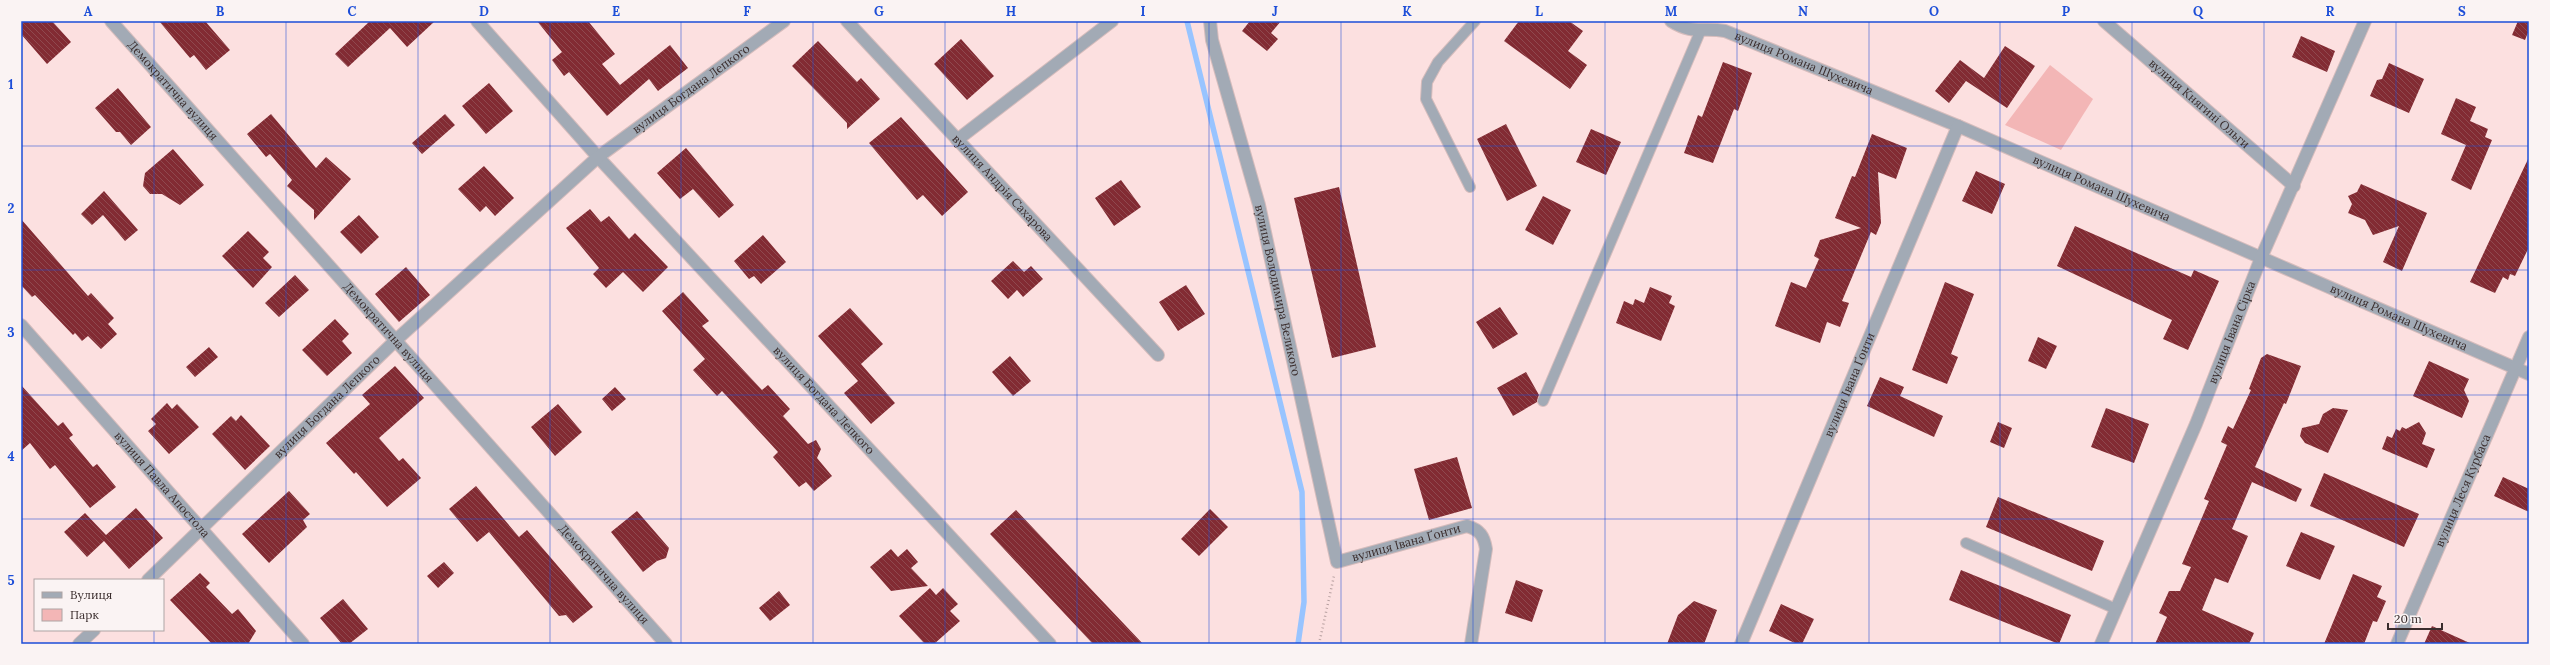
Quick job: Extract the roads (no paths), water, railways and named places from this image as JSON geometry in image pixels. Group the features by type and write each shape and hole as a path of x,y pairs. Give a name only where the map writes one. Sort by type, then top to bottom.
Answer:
{"street":[{"name":"Демократична вулиця","path":"111,21 666,644"},
{"name":"вулиця Богдана Лепкого","path":"477,21 598,157 1050,644"},
{"name":"вулиця Богдана Лепкого","path":"149,579 396,340 598,157 784,21"},
{"name":"вулиця Андрія Сахарова","path":"847,21 1158,355"},
{"path":"958,140 1112,21"},
{"name":"вулиця Володимира Великого","path":"1210,21 1212,40 1259,205 1337,562"},
{"name":"вулиця Романа Шухевича","path":"1671,21 1681,28 1700,32 1712,28 1725,31 1958,126 2529,374"},
{"name":"вулиця Княгині Ольги","path":"2104,21 2294,186"},
{"name":"вулиця Івана Сірка","path":"2101,644 2196,424 2261,258 2294,186 2365,21"},
{"name":"вулиця Івана Ґонти","path":"1741,644 1958,126"},
{"name":"вулиця Павла Апостола","path":"21,325 303,644"},
{"name":"вулиця Леся Курбаса","path":"2397,644 2529,337"},
{"name":"вулиця Івана Ґонти","path":"1337,562 1467,526 1476,528 1484,536 1486,549 1471,644"},
{"path":"79,644 93,631"}],"lane":[{"path":"1470,187 1426,99 1427,82 1438,62 1475,21"},
{"path":"1543,401 1700,32"},
{"path":"1966,543 2116,609"}],"waterway":[{"path":"1187,21 1302,492 1304,602 1298,644"}]}
